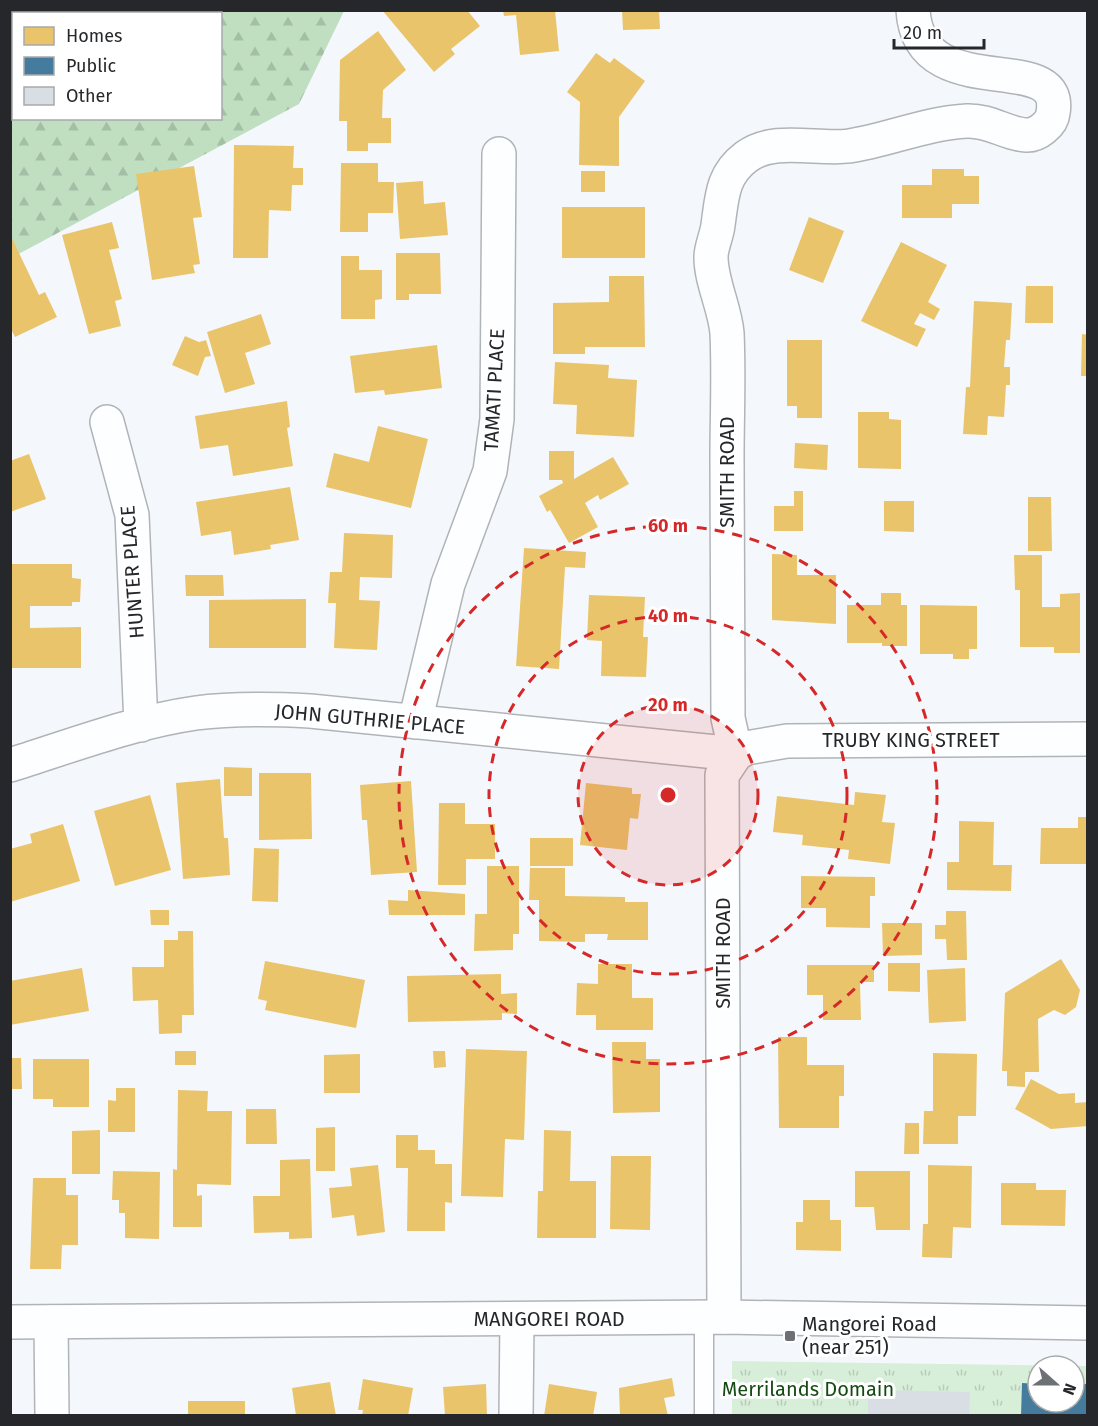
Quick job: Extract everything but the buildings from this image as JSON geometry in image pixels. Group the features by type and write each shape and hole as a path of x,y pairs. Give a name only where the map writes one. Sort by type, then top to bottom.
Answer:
{"street":[{"name":"SMITH ROAD","path":"714,1317 722,775 736,754 728,718 727,330 711,257 718,226 720,198 728,175 747,156 774,146 848,146 933,125 968,121 986,122 1026,135 1042,130 1053,118 1055,104 1051,94 1038,81 1021,76 981,74 953,65 927,51 921,43 913,10"},
{"name":"TAMATI PLACE","path":"415,722 448,584 490,471 497,419 499,154"},
{"name":"HUNTER PLACE","path":"106,422 132,515 141,725"},
{"name":"JOHN GUTHRIE PLACE","path":"10,765 141,725 195,714 256,709 310,711 736,754"},
{"name":"TRUBY KING STREET","path":"736,754 746,747 787,741 1088,739"},
{"name":"MANGOREI ROAD","path":"10,1322 714,1317 1088,1323"},
{"path":"516,1416 517,1319"},
{"path":"51,1322 52,1416"}],"lane":[{"path":"704,1416 714,1317"}],"green space":[{"path":"11,11 344,11 299,104 11,258"},
{"name":"Merrilands Domain","path":"732,1361 1026,1365 1026,1414 1086,1414 1087,1366 1087,1415 732,1416"}],"place":[{"name":"Mangorei Road (near 251)","path":"790,1336"}]}
